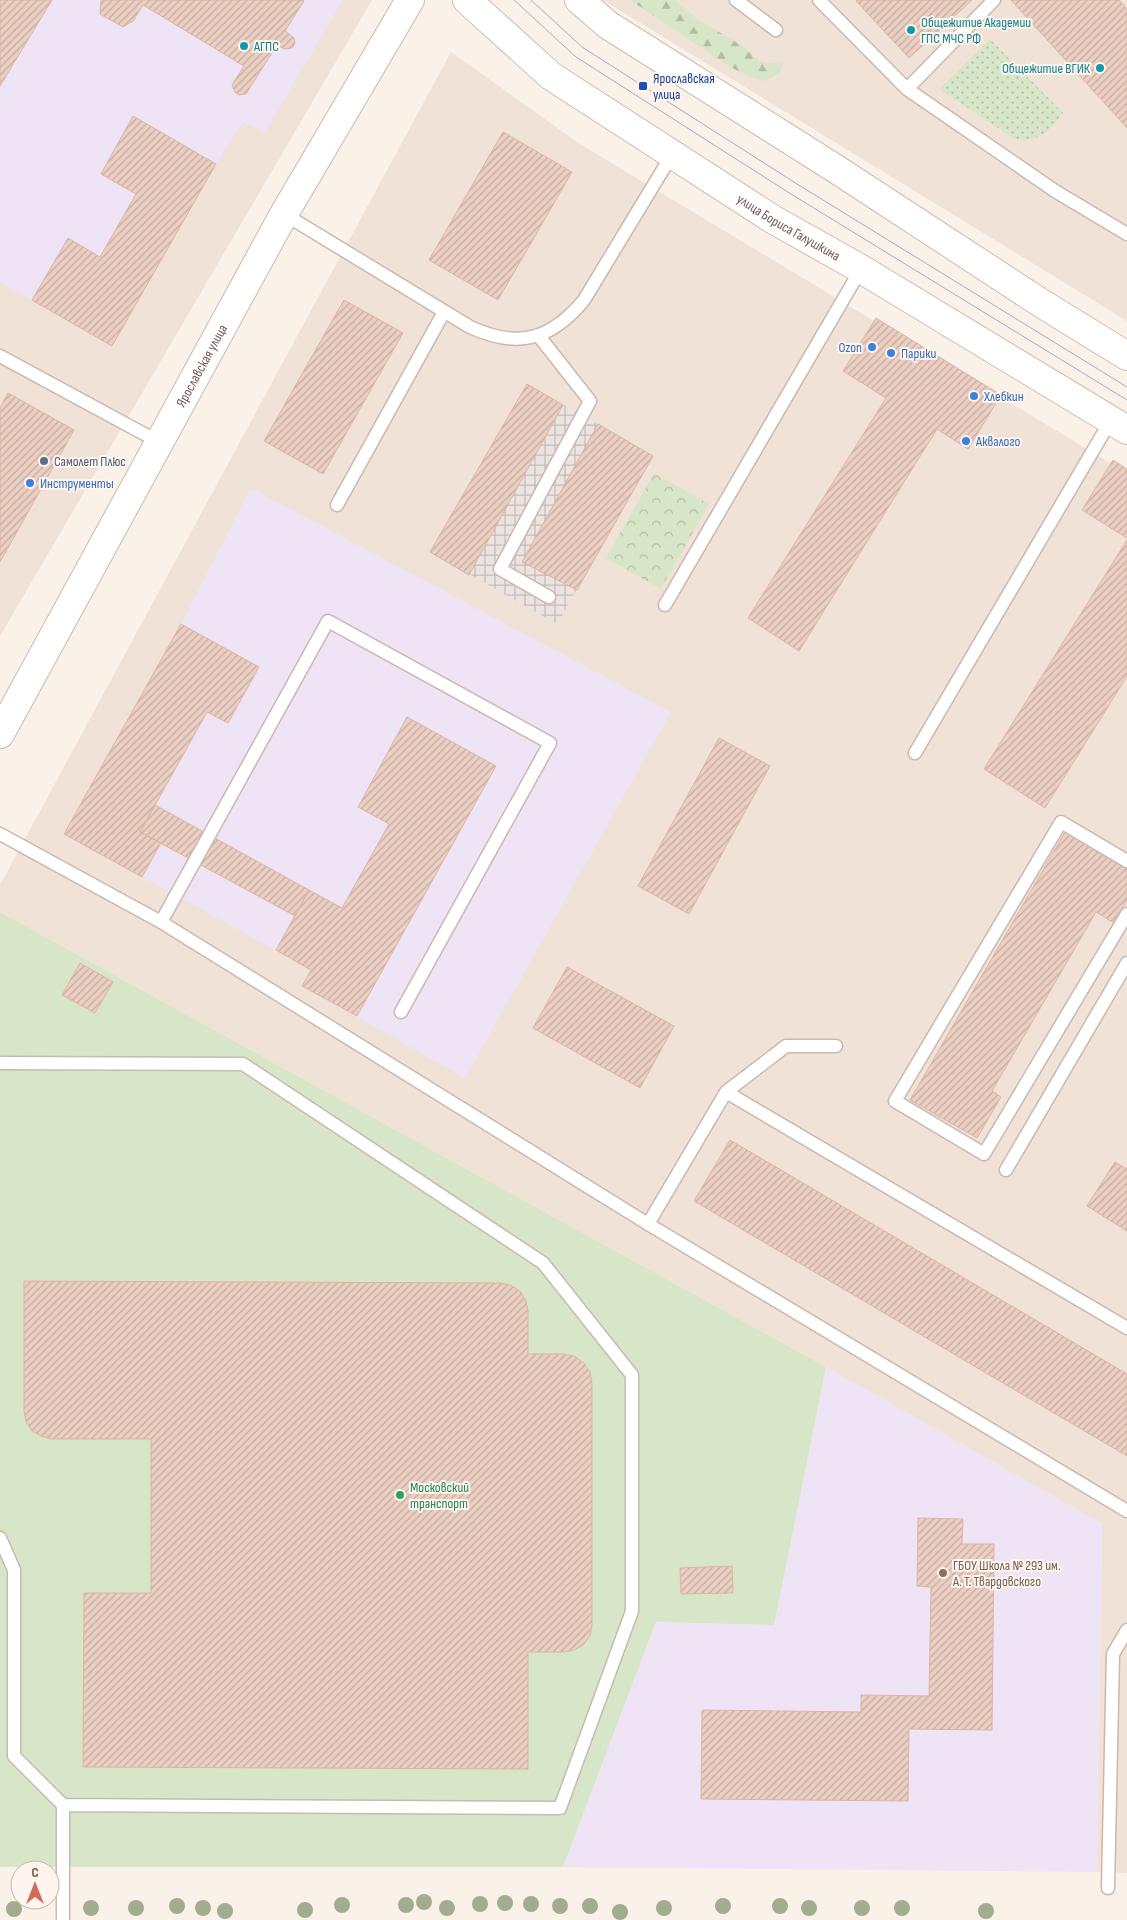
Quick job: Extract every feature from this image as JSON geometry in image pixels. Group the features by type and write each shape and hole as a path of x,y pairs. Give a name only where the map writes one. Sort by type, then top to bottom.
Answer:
{"main road":[{"name":"Ярославская улица","path":"0,734 284,214 410,0"},
{"name":"улица Бориса Галушкина","path":"468,0 551,76 774,220 861,269 1119,425"},
{"path":"579,0 608,25 836,168 1026,294 1127,356"}],"lane":[{"path":"736,0 776,30"},
{"path":"819,0 907,89 1055,191 1127,234"},
{"path":"907,89 994,0"},
{"path":"284,214 444,312 490,336 512,339 538,335 553,329 570,316 584,300 672,154"},
{"path":"665,605 861,269"},
{"path":"337,505 444,312"},
{"path":"538,335 590,401 500,569 549,597"},
{"path":"0,356 160,442"},
{"path":"914,753 1119,425"},
{"path":"161,922 328,621 550,743 401,1012"},
{"path":"1127,861 1061,822 895,1101 984,1154 1127,914"},
{"path":"0,834 161,922 648,1224 1127,1511"},
{"path":"1006,1170 1127,963"},
{"path":"648,1224 726,1092 786,1046 836,1046"},
{"path":"0,1063 243,1064 543,1263 632,1375 632,1611 560,1808 63,1806"},
{"path":"726,1092 1127,1328"},
{"path":"0,1538 14,1570 14,1756 63,1806 63,1920"},
{"path":"1108,1888 1113,1654 1127,1630"}],"shaded area":[{"path":"0,0 372,0 0,636"},
{"path":"0,0 343,0 264,133 243,122 216,164 133,117 101,174 136,194 100,257 68,238 32,300 0,282"},
{"path":"603,0 1127,0 1127,321"},
{"path":"451,52 580,144 1127,473 1127,1873 1097,1872 1102,1524 826,1367 0,912 0,885"},
{"path":"527,384 653,456 557,624 430,552"},
{"path":"251,488 671,712 465,1078 302,986 310,969 64,834 181,624"},
{"name":"ГБОУ Школа № 293 им. А. Т. Твардовского","path":"826,1367 1102,1524 1097,1872 563,1867 656,1622 774,1625"}],"green space":[{"path":"630,0 675,0 697,19 741,45 759,61 767,63 784,62 780,72 766,81 751,77 730,67"},
{"path":"990,39 1064,114 1038,137 1015,139 939,89"},
{"path":"654,473 709,504 661,589 606,558"},
{"name":"Московский транспорт","path":"0,912 826,1367 774,1625 656,1622 563,1867 60,1867 60,1860 10,1860 10,1867 0,1867"}],"building":[{"path":"0,0 52,0 0,86"},
{"name":"АГПС","path":"101,0 304,1 285,31 294,38 295,43 292,48 284,49 277,45 246,94 239,95 235,92 232,85 244,66 143,5 133,21 123,27 100,14"},
{"name":"Общежитие Академии ГПС МЧС РФ","path":"857,0 972,0 909,58"},
{"name":"Общежитие ВГИК","path":"1011,0 1119,0 1127,9 1127,128"},
{"path":"133,116 216,164 112,346 32,300 68,238 100,257 136,194 101,174"},
{"path":"503,132 572,172 498,300 429,260"},
{"path":"344,300 403,333 323,474 264,441"},
{"path":"876,318 1001,395 968,449 937,429 799,651 748,618 886,398 843,371"},
{"path":"527,384 563,405 469,575 430,552"},
{"path":"8,393 74,430 0,562 0,408"},
{"path":"598,424 653,456 577,590 522,562"},
{"path":"1113,460 1127,469 1127,538 1082,510"},
{"path":"1127,540 1127,676 1045,808 984,769"},
{"path":"181,624 259,667 228,723 207,712 140,832 161,843 142,877 64,834"},
{"path":"407,717 496,766 357,1016 302,986 311,970 276,950 309,890 342,908 389,824 358,807"},
{"path":"719,738 770,766 689,914 638,886"},
{"path":"155,805 309,890 295,916 140,832"},
{"path":"1065,832 1127,867 1127,900 1114,923 1096,912 992,1091 1001,1097 977,1138 910,1100"},
{"path":"80,963 113,982 95,1013 62,995"},
{"path":"567,967 674,1026 640,1088 533,1028"},
{"path":"730,1140 1127,1374 1127,1456 694,1201"},
{"path":"1115,1162 1126,1169 1127,1167 1127,1231 1087,1206"},
{"path":"24,1281 500,1283 510,1285 520,1291 526,1301 528,1311 528,1354 563,1354 574,1356 584,1363 590,1372 592,1384 592,1625 590,1636 583,1645 574,1650 564,1652 528,1652 528,1769 83,1767 84,1593 151,1593 151,1439 51,1439 32,1431 26,1422 24,1411"},
{"path":"918,1518 963,1519 962,1544 994,1544 992,1730 909,1729 908,1801 701,1799 702,1710 861,1712 861,1695 929,1696 931,1587 917,1586"},
{"path":"732,1566 733,1593 681,1594 680,1568"}],"tram line":[{"path":"514,0 576,57 791,194 1127,400"},
{"path":"531,0 582,47 797,184 1127,387"}],"place":[{"name":"Общежитие Академии ГПС МЧС РФ","path":"911,30"},
{"name":"АГПС","path":"244,46"},
{"name":"Общежитие ВГИК","path":"1100,68"},
{"name":"Ярославская улица","path":"643,86"},
{"name":"Ozon","path":"872,347"},
{"name":"Парики","path":"891,353"},
{"name":"Хлебкин","path":"974,396"},
{"name":"Аквалого","path":"966,441"},
{"name":"Самолет Плюс","path":"44,461"},
{"name":"Инструменты","path":"30,483"},
{"name":"Московский транспорт","path":"400,1495"},
{"name":"ГБОУ Школа № 293 им. А. Т. Твардовского","path":"943,1573"}]}
